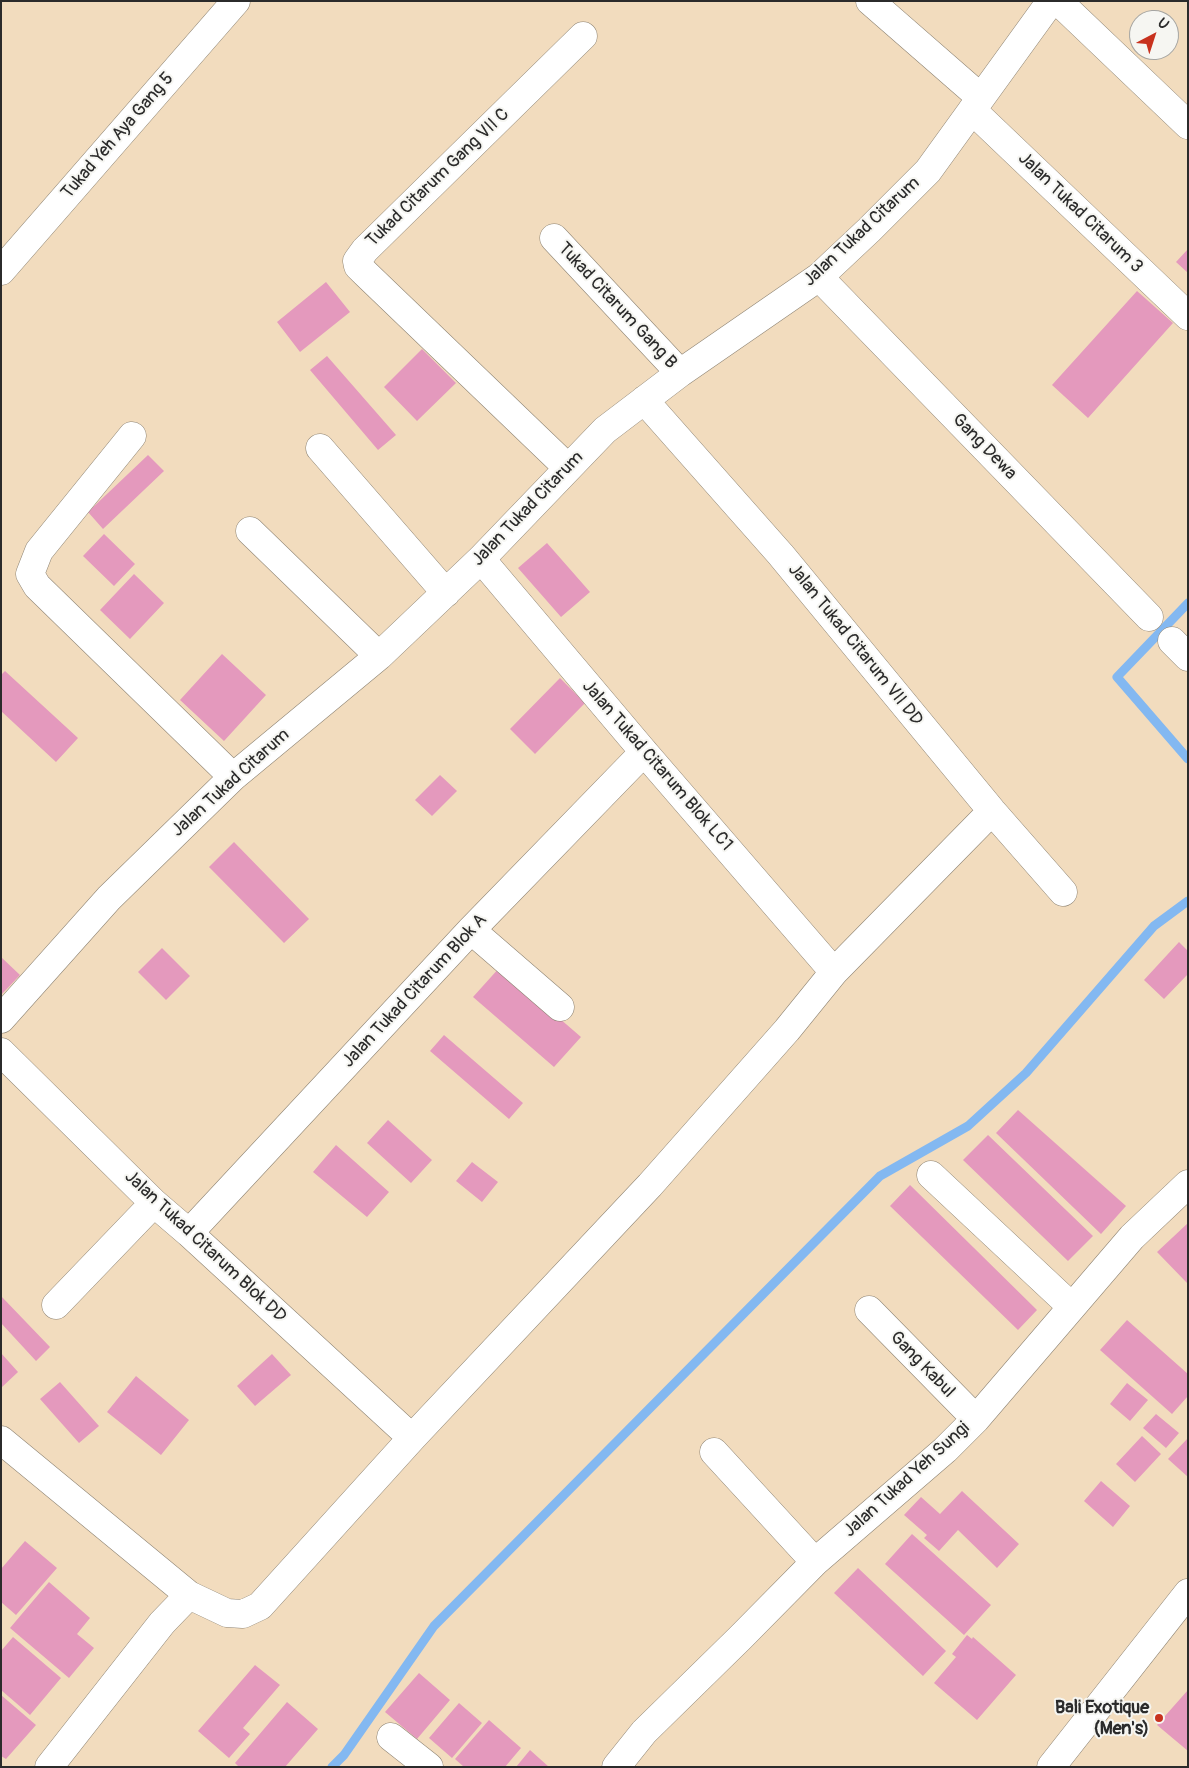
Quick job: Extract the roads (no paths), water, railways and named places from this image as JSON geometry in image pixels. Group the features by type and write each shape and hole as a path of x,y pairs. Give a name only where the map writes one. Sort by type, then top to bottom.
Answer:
{"street":[{"name":"Tukad Yeh Aya Gang 5","path":"1,271 236,1"},
{"name":"Jalan Tukad Citarum 3","path":"870,1 976,103 1188,316"},
{"name":"Jalan Tukad Citarum","path":"1,1019 109,898 233,776 379,656 481,559 605,430 680,373 819,277 869,230 928,171 1051,1"},
{"path":"1058,1 1188,125"},
{"name":"Tukad Citarum Gang VII C","path":"568,468 366,274 358,266 357,261 365,250 583,36"},
{"name":"Tukad Citarum Gang B","path":"554,238 680,373"},
{"name":"Gang Dewa","path":"819,277 1148,617"},
{"name":"Jalan Tukad Citarum VII DD","path":"644,400 782,555 992,811 1063,892"},
{"path":"132,436 39,551 30,574 37,586 233,776"},
{"path":"320,448 446,593"},
{"path":"250,531 379,656"},
{"name":"Jalan Tukad Citarum Blok LC1","path":"481,559 834,972"},
{"name":"Jalan Tukad Citarum Blok A","path":"190,1233 471,930 644,752"},
{"path":"1,1440 189,1595 227,1613 243,1614 260,1606 412,1438 650,1185 787,1030 834,972 992,811"},
{"path":"471,930 560,1007"},
{"name":"Jalan Tukad Citarum Blok DD","path":"1,1052 154,1203 190,1233 412,1438"},
{"path":"931,1174 1072,1307"},
{"name":"Jalan Tukad Yeh Sungi","path":"616,1767 644,1732 815,1562 945,1450 976,1419 1132,1237 1186,1188"},
{"path":"56,1305 154,1203"},
{"name":"Gang Kabul","path":"869,1310 976,1419"},
{"path":"714,1452 815,1562"},
{"path":"1051,1767 1188,1593"},
{"path":"49,1767 162,1623 189,1595"},
{"path":"391,1737 429,1767"}],"waterway":[{"path":"1188,603 1117,677 1188,759"},
{"path":"332,1767 344,1755 434,1626 880,1176 968,1126 1026,1073 1154,926 1188,901"}],"place":[{"name":"Bali Exotique (Men's)","path":"1159,1718"}]}
